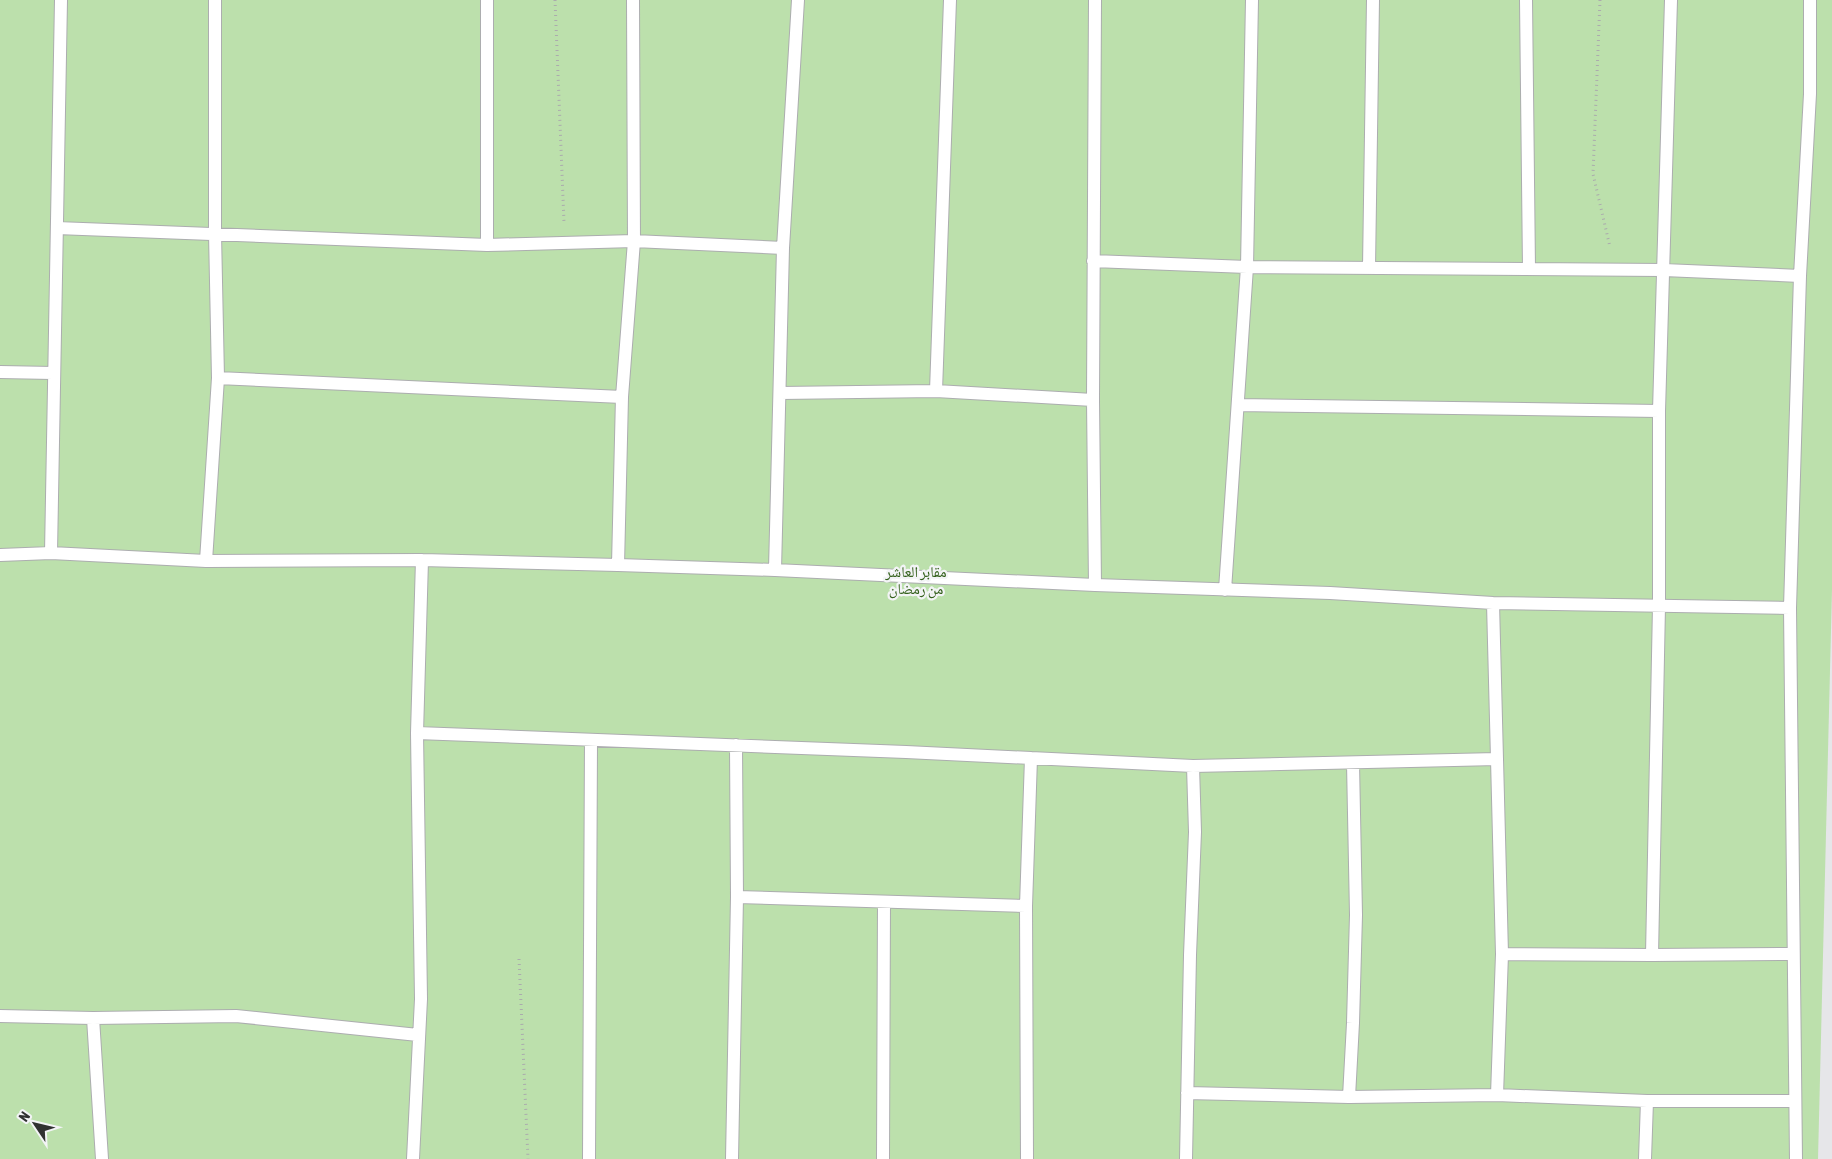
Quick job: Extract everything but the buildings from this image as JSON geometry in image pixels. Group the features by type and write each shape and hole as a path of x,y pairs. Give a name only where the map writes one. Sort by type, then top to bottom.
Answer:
{"lane":[{"path":"51,553 61,0"},
{"path":"206,561 218,378 215,233 216,0"},
{"path":"486,245 487,0"},
{"path":"618,565 622,397 634,241 632,0"},
{"path":"775,570 783,248 798,0"},
{"path":"936,391 950,0"},
{"path":"1095,0 1093,261 1095,585"},
{"path":"1225,590 1247,267 1252,0"},
{"path":"1369,268 1373,0"},
{"path":"1526,0 1529,269"},
{"path":"1652,955 1659,606 1659,411 1672,0"},
{"path":"1796,1159 1790,608 1800,276 1810,94 1810,0"},
{"path":"57,228 486,245 634,241 783,248"},
{"path":"1093,261 1247,267 1664,270 1800,276"},
{"path":"0,372 53,373"},
{"path":"218,378 622,397"},
{"path":"780,393 936,391 1093,400"},
{"path":"1238,405 1659,411"},
{"path":"0,555 51,553 206,561 422,560 618,565 1330,593 1493,603 1790,608"},
{"path":"413,1159 421,999 416,733 422,560"},
{"path":"1493,603 1502,954 1497,1095"},
{"path":"416,733 1193,766 1497,759"},
{"path":"589,1159 591,741"},
{"path":"732,1159 737,897 736,746"},
{"path":"1026,1159 1026,906 1031,758"},
{"path":"1349,1097 1356,915 1353,763"},
{"path":"1186,1159 1195,832 1193,766"},
{"path":"737,897 1026,906"},
{"path":"883,1159 884,902"},
{"path":"1502,954 1793,954"},
{"path":"0,1016 93,1018 236,1016 418,1035"},
{"path":"93,1018 102,1159"},
{"path":"1187,1093 1349,1097 1497,1095 1646,1101 1794,1101"},
{"path":"1645,1159 1646,1101"}],"path":[{"path":"555,0 565,243"},
{"path":"1600,0 1593,174 1616,271"},
{"path":"519,959 528,1159"}],"green space":[{"name":"مقابر العاشر من رمضان","path":"0,0 1832,0 1832,589 1818,1159 0,1159"}]}
